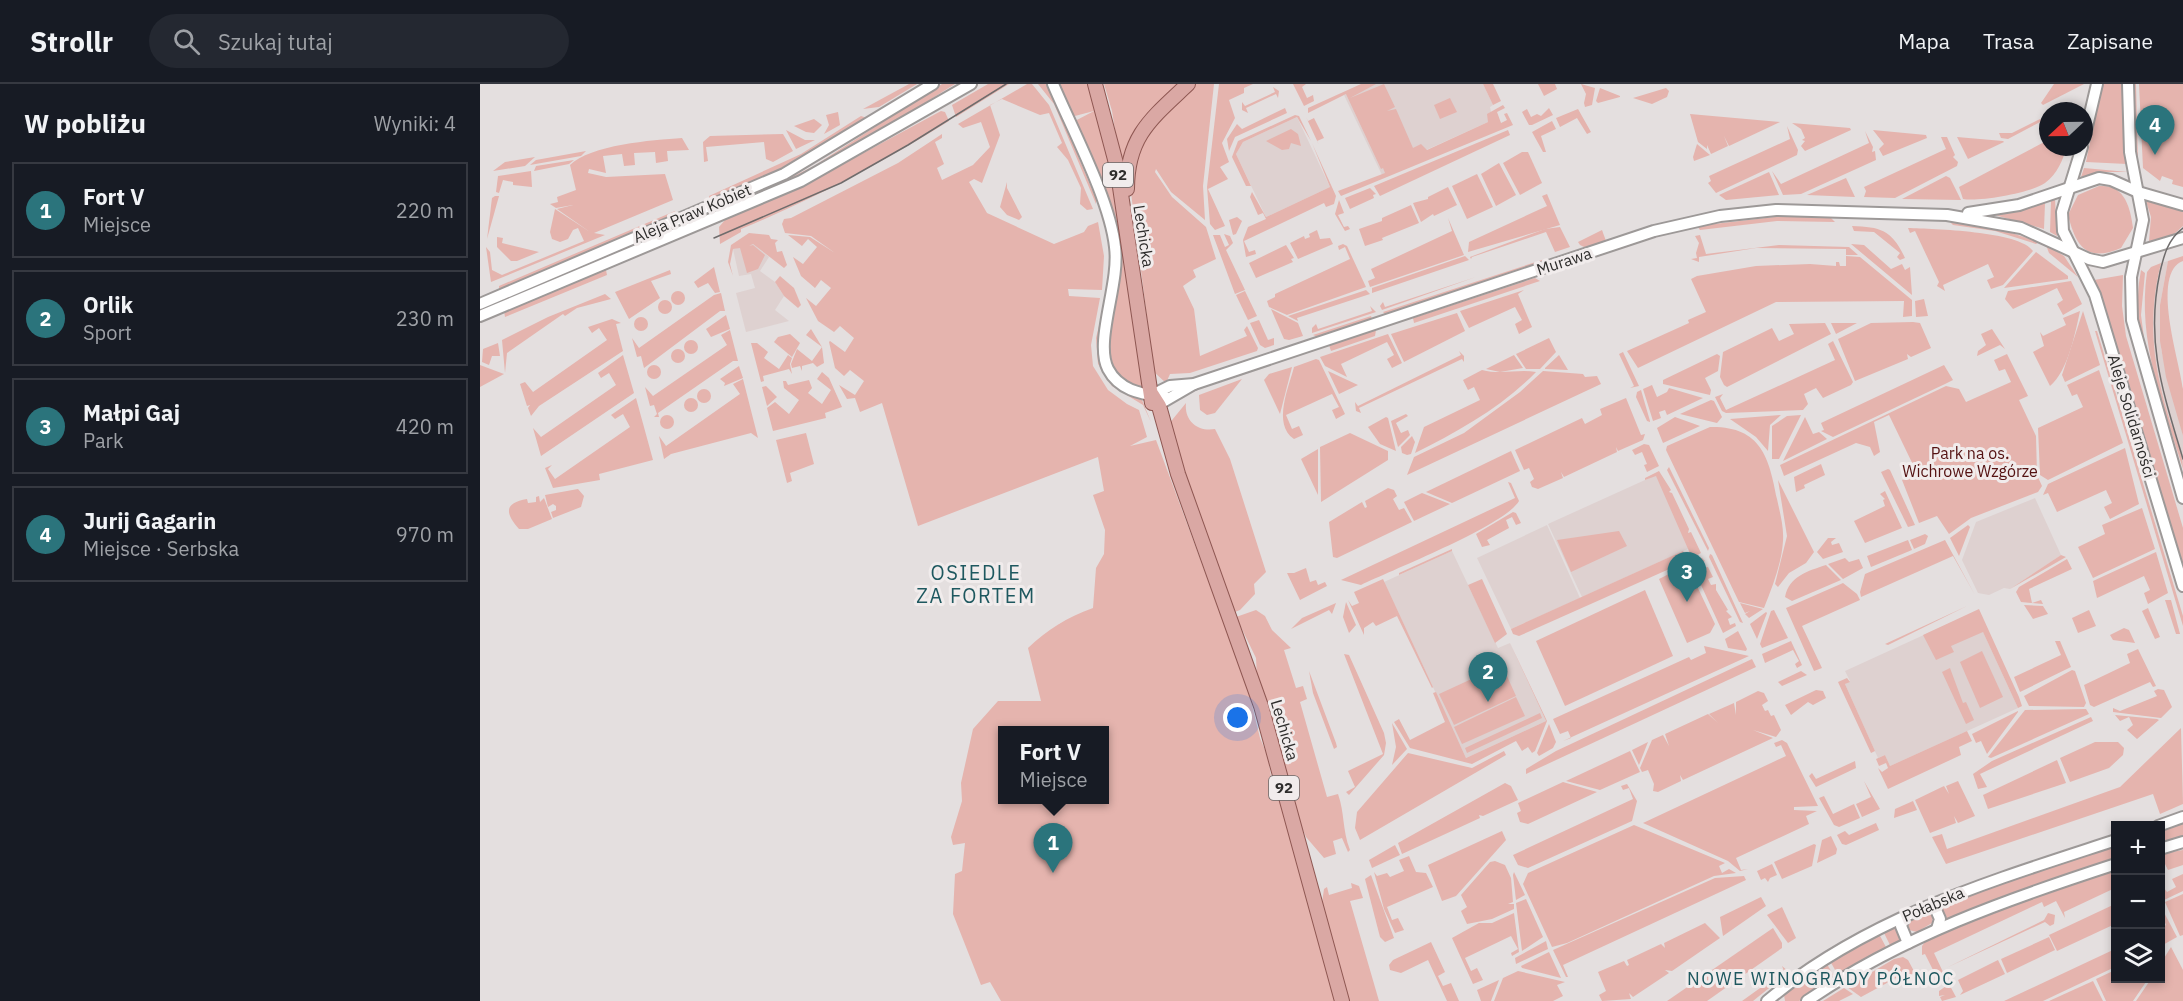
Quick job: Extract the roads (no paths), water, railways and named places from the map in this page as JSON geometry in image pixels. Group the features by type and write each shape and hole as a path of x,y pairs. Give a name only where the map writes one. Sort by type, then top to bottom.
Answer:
{"main road":[{"name":"Lechicka","path":"1095,84 1112,148 1126,227 1140,336 1178,474 1261,706 1342,1001"},
{"path":"1126,227 1127,169 1131,153 1146,124 1188,84"}],"street":[{"name":"Aleja Praw Kobiet","path":"480,304 784,174 933,84"},
{"name":"Aleja Praw Kobiet","path":"480,316 777,192 828,167 971,84"},
{"name":"Lechicka","path":"1053,84 1111,225 1115,246 1116,280 1103,343 1105,361 1110,373 1121,384 1138,394 1159,400"},
{"path":"2093,102 2097,84"},
{"path":"2128,84 2130,152 2143,220 2136,252"},
{"path":"2079,156 2061,221 2063,233 2073,250 2089,259 2103,262 2183,238"},
{"path":"2070,188 2105,178 2138,192 2183,205"},
{"name":"Murawa","path":"1947,215 2019,205 2070,188"},
{"name":"Murawa","path":"1159,400 1194,384 1677,224 1720,216 1776,210 1947,215 2021,228 2073,250"},
{"name":"Aleje Solidarności","path":"2073,250 2098,305 2183,586"},
{"name":"Aleje Solidarności","path":"2136,252 2130,288 2134,329 2183,498"},
{"name":"Murawa","path":"1159,400 1170,386 1194,384"},
{"path":"2165,823 2183,817"},
{"name":"Połabska","path":"1767,1001 1827,959 1933,903 2000,877 2111,841"},
{"path":"2165,847 2183,842"},
{"name":"Połabska","path":"1807,1001 1908,942 1937,929 2002,902 2111,865"},
{"path":"1933,903 1940,919 1937,929"},
{"path":"1905,916 1901,926 1908,942"}],"tram line":[{"path":"714,238 841,183 908,145 1006,84"},
{"path":"2183,228 2170,242 2163,260 2154,321 2158,367 2183,459"}],"place":[{"name":"Jurij Gagarin","path":"2155,155"},
{"name":"Małpi Gaj","path":"1687,602"},
{"name":"Orlik","path":"1488,702"},
{"name":"Fort V","path":"1053,873"}],"district":[{"name":"OSIEDLE ZA FORTEM","path":"976,584"},
{"name":"NOWE WINOGRADY PÓŁNOC","path":"1821,979"}],"park label":[{"name":"Park na os. Wichrowe Wzgórze","path":"1970,462"}]}
